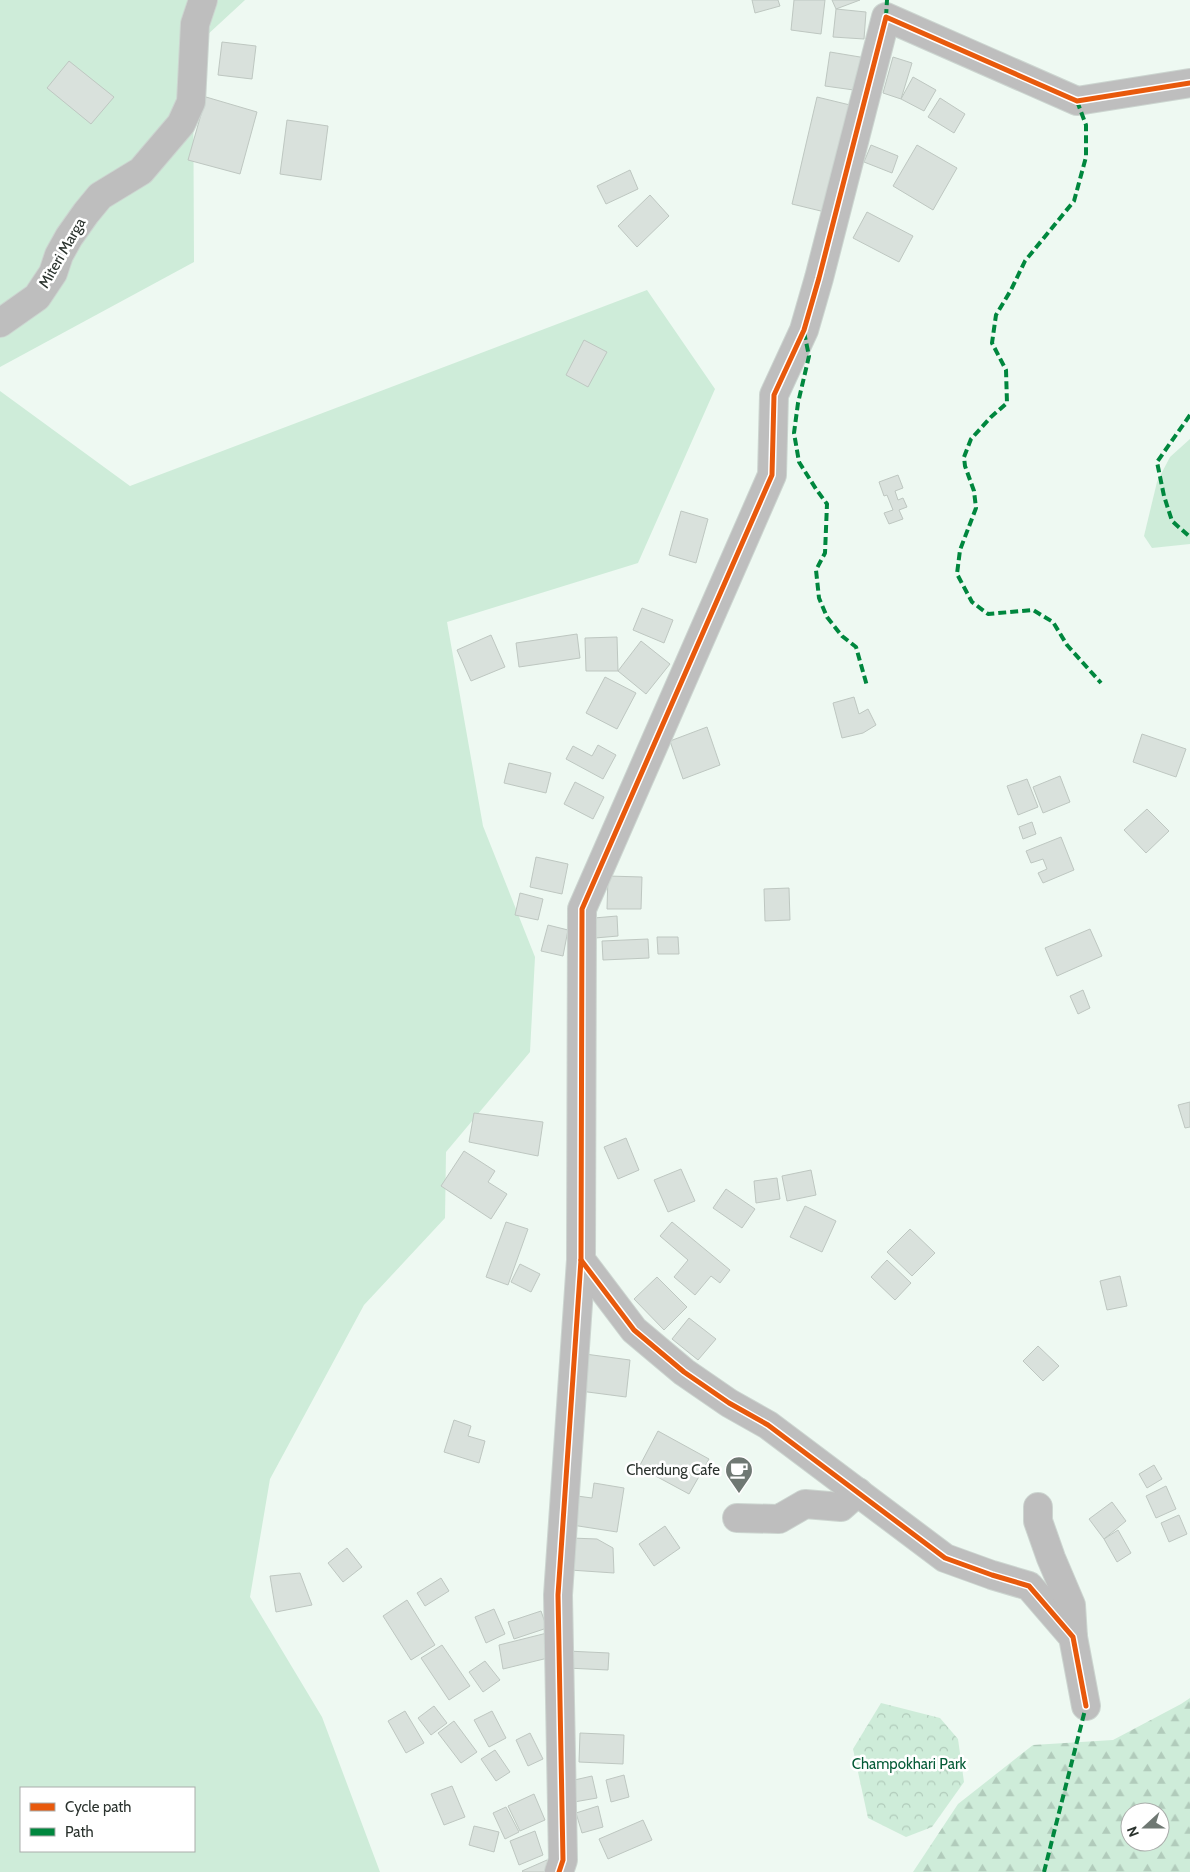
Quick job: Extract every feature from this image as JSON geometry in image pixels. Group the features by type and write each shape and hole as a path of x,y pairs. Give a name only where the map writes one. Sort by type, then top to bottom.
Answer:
{"street":[{"name":"Miteri Marga","path":"0,323 37,297 53,273 68,237 100,196 141,171 181,124 191,102 195,24 203,0"},
{"path":"559,1872 563,1860 558,1595 581,1260 582,909 772,475 774,395 804,330 886,17 1077,101 1190,83"},
{"path":"581,1260 634,1330 655,1349 728,1403 768,1425 945,1558 1029,1586 1073,1637"},
{"path":"737,1518 779,1519 806,1504 841,1507 858,1492"},
{"path":"1038,1507 1038,1521 1071,1605 1073,1637 1086,1706"}],"green space":[{"path":"0,0 245,0 193,48 194,262 0,367"},
{"path":"647,290 715,389 638,563 447,622 483,826 535,957 530,1052 446,1152 445,1218 364,1305 270,1479 250,1597 322,1717 380,1872 0,1872 0,391 130,486"},
{"path":"1190,439 1190,544 1152,548 1144,536 1157,482 1170,457"},
{"path":"1190,1698 1190,1872 913,1872 958,1804 1033,1745 1113,1740"},
{"name":"Champokhari Park","path":"881,1703 940,1718 958,1739 964,1782 932,1827 906,1837 868,1818 853,1749"}],"building":[{"path":"752,0 778,0 780,6 755,13"},
{"path":"794,0 825,0 821,34 791,30"},
{"path":"832,0 860,0 836,9"},
{"path":"836,9 866,12 864,39 833,37"},
{"path":"222,42 256,46 252,79 218,75"},
{"path":"830,52 866,58 861,91 825,86"},
{"path":"893,57 912,63 901,99 883,93"},
{"path":"69,61 114,97 91,124 47,88"},
{"path":"913,77 936,90 924,111 901,99"},
{"path":"206,97 257,112 240,174 188,160"},
{"path":"817,97 850,105 825,212 792,204"},
{"path":"940,98 965,114 954,133 928,117"},
{"path":"287,120 328,126 321,180 280,174"},
{"path":"871,145 898,156 892,173 864,162"},
{"path":"917,145 957,168 933,210 893,186"},
{"path":"630,170 638,189 606,204 597,186"},
{"path":"650,195 669,216 637,247 618,226"},
{"path":"867,212 913,236 899,262 853,238"},
{"path":"584,340 607,352 588,387 566,375"},
{"path":"898,475 903,488 895,491 898,500 903,498 907,507 899,510 903,519 889,524 884,513 893,510 887,495 884,496 879,482"},
{"path":"681,511 708,519 696,563 669,555"},
{"path":"642,608 673,620 664,643 633,630"},
{"path":"577,634 580,658 519,667 516,643"},
{"path":"491,635 505,667 471,681 457,650"},
{"path":"617,637 618,671 586,671 585,638"},
{"path":"641,641 670,664 646,694 618,671"},
{"path":"605,677 636,693 617,729 586,713"},
{"path":"854,697 859,714 868,709 876,725 863,733 842,738 833,703"},
{"path":"707,727 720,765 683,779 670,741"},
{"path":"1142,734 1186,749 1176,777 1133,762"},
{"path":"598,745 616,755 603,779 566,759 573,746 592,756"},
{"path":"509,763 551,773 546,793 504,783"},
{"path":"1060,776 1070,802 1043,813 1033,787"},
{"path":"1027,779 1038,807 1018,815 1007,786"},
{"path":"575,782 604,797 593,819 564,804"},
{"path":"1147,809 1169,831 1146,853 1124,830"},
{"path":"1032,822 1036,834 1023,839 1019,827"},
{"path":"1061,837 1074,870 1043,883 1038,873 1047,869 1043,859 1031,863 1026,851"},
{"path":"536,857 568,864 562,894 530,887"},
{"path":"608,876 642,877 641,909 607,909"},
{"path":"789,888 790,920 765,921 764,889"},
{"path":"520,893 543,899 538,920 515,915"},
{"path":"617,916 618,936 595,938 594,918"},
{"path":"548,925 568,930 563,956 541,951"},
{"path":"1090,929 1102,956 1057,976 1045,948"},
{"path":"657,937 678,937 679,954 658,954"},
{"path":"648,939 649,958 603,960 602,941"},
{"path":"1083,990 1090,1008 1078,1014 1070,996"},
{"path":"1190,1102 1190,1127 1185,1128 1178,1105"},
{"path":"474,1113 543,1122 538,1156 469,1142"},
{"path":"626,1138 639,1170 618,1179 604,1147"},
{"path":"464,1151 495,1171 488,1182 507,1194 491,1219 441,1186"},
{"path":"681,1169 695,1201 668,1212 654,1180"},
{"path":"811,1170 816,1195 787,1201 782,1176"},
{"path":"777,1178 780,1199 756,1203 754,1181"},
{"path":"726,1189 755,1209 742,1228 713,1208"},
{"path":"805,1206 836,1221 822,1252 790,1237"},
{"path":"506,1222 528,1229 508,1285 486,1277"},
{"path":"672,1222 730,1270 720,1283 711,1276 695,1295 674,1277 688,1260 660,1236"},
{"path":"910,1229 935,1253 912,1276 887,1252"},
{"path":"887,1260 911,1283 895,1300 871,1277"},
{"path":"520,1264 540,1274 531,1292 511,1282"},
{"path":"1120,1276 1127,1306 1107,1310 1100,1281"},
{"path":"657,1277 687,1307 664,1330 634,1299"},
{"path":"689,1318 716,1339 698,1360 672,1339"},
{"path":"1038,1346 1059,1366 1043,1381 1023,1361"},
{"path":"585,1354 630,1360 626,1397 580,1391"},
{"path":"454,1420 471,1426 468,1436 485,1441 479,1463 444,1452"},
{"path":"658,1431 709,1459 689,1494 639,1467"},
{"path":"1154,1465 1162,1479 1147,1488 1139,1474"},
{"path":"594,1483 624,1488 617,1532 572,1525 577,1496 592,1498"},
{"path":"1166,1486 1176,1509 1156,1518 1146,1496"},
{"path":"1112,1502 1126,1521 1104,1539 1089,1519"},
{"path":"1179,1515 1187,1534 1169,1542 1161,1523"},
{"path":"665,1526 680,1548 654,1566 639,1544"},
{"path":"1118,1530 1131,1553 1117,1562 1104,1539"},
{"path":"571,1538 597,1539 613,1548 614,1573 570,1570"},
{"path":"347,1548 362,1567 343,1582 328,1563"},
{"path":"300,1573 312,1605 276,1612 270,1576"},
{"path":"441,1578 449,1591 425,1606 417,1593"},
{"path":"407,1600 435,1645 411,1660 383,1616"},
{"path":"494,1609 505,1634 486,1643 475,1617"},
{"path":"541,1611 547,1628 514,1639 508,1622"},
{"path":"547,1633 552,1657 503,1669 499,1645"},
{"path":"442,1645 470,1686 449,1700 421,1658"},
{"path":"567,1651 609,1653 608,1670 567,1668"},
{"path":"485,1661 500,1680 483,1692 469,1672"},
{"path":"434,1706 447,1723 431,1735 418,1718"},
{"path":"405,1711 424,1743 406,1753 388,1721"},
{"path":"492,1711 506,1738 489,1747 474,1720"},
{"path":"454,1721 477,1752 461,1763 438,1733"},
{"path":"530,1733 543,1759 528,1766 516,1740"},
{"path":"580,1733 624,1735 623,1764 579,1762"},
{"path":"495,1750 510,1772 496,1781 481,1759"},
{"path":"624,1775 629,1797 611,1802 606,1780"},
{"path":"592,1776 597,1798 574,1802 570,1781"},
{"path":"452,1786 465,1817 444,1825 431,1794"},
{"path":"534,1794 545,1820 520,1831 508,1806"},
{"path":"598,1806 603,1827 582,1833 576,1813"},
{"path":"506,1807 519,1832 505,1839 493,1813"},
{"path":"643,1820 652,1840 608,1859 599,1839"},
{"path":"474,1826 499,1832 494,1852 469,1845"},
{"path":"535,1831 543,1855 519,1865 510,1841"},
{"path":"547,1860 551,1872 522,1871"}],"marked path":[{"path":"886,17 887,0"},
{"path":"1077,101 1086,125 1086,157 1074,201 1025,261 996,315 992,343 1006,370 1007,403 971,439 964,457 965,466 974,491 976,508 960,550 957,574 972,602 988,614 1033,610 1053,622 1067,645 1101,683"},
{"path":"804,332 809,356 798,403 794,433 799,462 827,504 825,553 816,570 819,598 827,617 842,636 856,647 867,686"},
{"path":"1190,415 1157,462 1164,496 1172,521 1190,537"},
{"path":"1044,1872 1086,1706"}],"cycle path":[{"path":"559,1872 563,1860 558,1595 581,1260 582,909 772,475 774,395 804,330 886,17 1077,101 1190,83"},
{"path":"581,1260 634,1330 684,1372 729,1403 768,1425 945,1558 1029,1586 1073,1637 1086,1706"}],"place":[{"name":"Cherdung Cafe","path":"739,1494"}]}
